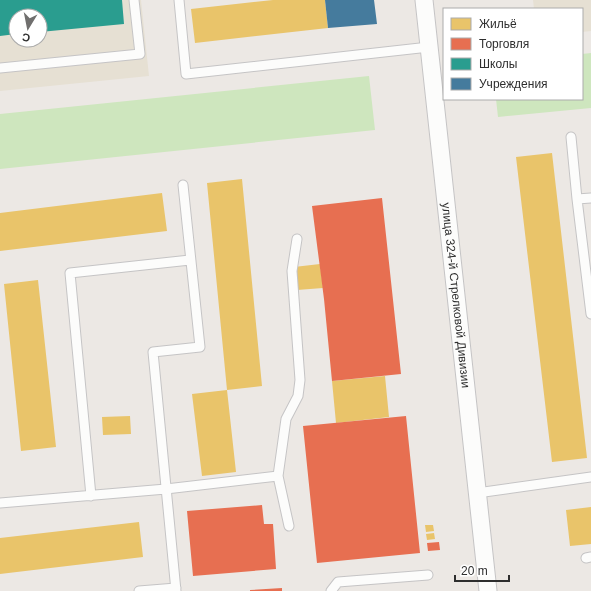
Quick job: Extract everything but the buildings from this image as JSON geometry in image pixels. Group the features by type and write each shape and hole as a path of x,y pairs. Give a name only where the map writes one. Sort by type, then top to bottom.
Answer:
{"street":[{"name":"улица 324-й Стрелковой Дивизии","path":"424,0 488,591"}],"lane":[{"path":"0,68 140,54 134,0"},
{"path":"179,0 186,74 429,47"},
{"path":"571,138 591,314"},
{"path":"139,591 176,590 153,352 200,347 182,185"},
{"path":"577,199 591,198"},
{"path":"289,526 278,476 286,419 298,396 300,380 292,271 297,239"},
{"path":"91,496 70,272 190,260"},
{"path":"0,503 166,489 278,476"},
{"path":"478,493 591,478"},
{"path":"332,591 338,582 428,575"}],"shaded area":[{"path":"0,0 141,0 149,76 0,91"},
{"path":"533,0 591,0 591,31 583,32 583,8 534,8"}],"green space":[{"path":"591,53 591,108 498,117 496,100 583,100 583,54"},
{"path":"369,76 375,130 0,169 0,114"}]}
